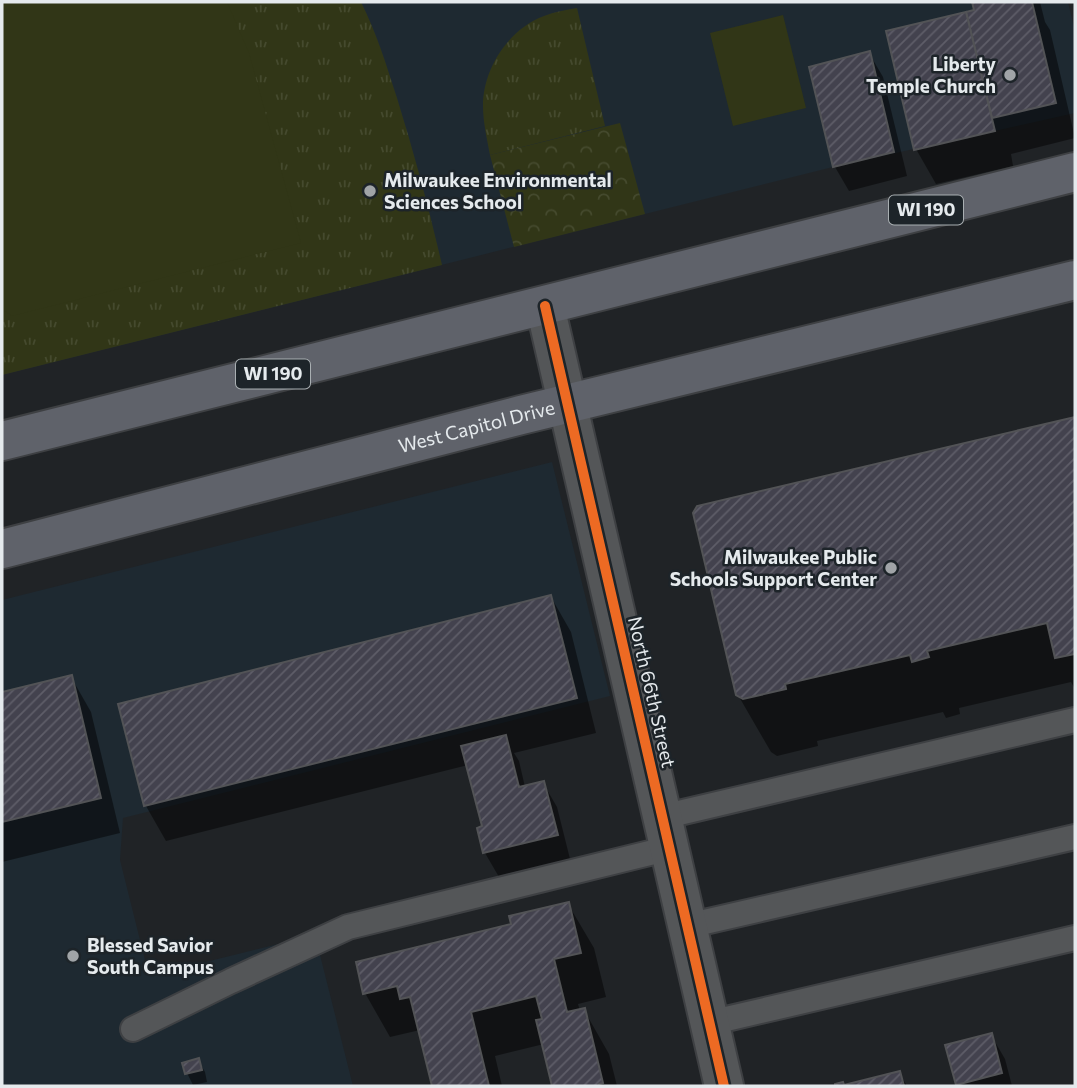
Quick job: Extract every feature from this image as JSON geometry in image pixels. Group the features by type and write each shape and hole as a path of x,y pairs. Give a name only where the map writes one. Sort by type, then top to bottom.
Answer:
{"main road":[{"name":"WI 190","path":"2,441 1075,172"},
{"name":"West Capitol Drive","path":"2,549 568,403 1075,279"}],"street":[{"name":"North 66th Street","path":"545,306 723,1086"}],"lane":[{"path":"133,1029 348,927 666,833 1075,720"},
{"path":"687,926 1075,837"},
{"path":"709,1023 1075,938"}],"shaded area":[{"name":"Milwaukee Environmental Sciences School","path":"2,2 1068,2 1075,31 1075,113 833,167 2,375"},
{"path":"552,462 610,696 123,818 120,860 149,976 315,935 353,1086 2,1086 2,600"}],"green space":[{"path":"2,2 361,2 377,37 397,98 442,265 2,375"},
{"path":"2,2 227,2 249,53 301,243 12,316 2,309"},
{"path":"577,8 605,126 490,155 484,118 484,92 500,52 509,40 531,22 552,13"},
{"path":"783,15 806,108 733,126 710,33"},
{"path":"620,123 645,214 514,247 490,155"}],"building":[{"path":"972,2 1032,2 1056,103 992,118 966,12 974,10"},
{"path":"966,12 995,131 914,150 886,31"},
{"path":"870,51 894,152 833,167 809,67"},
{"name":"Milwaukee Public Schools Support Center","path":"1075,417 1075,654 1055,658 1047,623 927,651 929,657 912,662 910,655 785,684 786,689 743,699 736,695 693,513 697,506"},
{"path":"551,595 577,698 144,806 118,704"},
{"path":"72,675 101,798 2,822 2,692"},
{"path":"506,735 519,787 544,781 558,835 483,853 477,828 482,826 461,746"},
{"path":"569,902 581,953 554,959 567,1012 585,1008 603,1083 599,1086 552,1086 536,1020 542,1019 536,996 471,1012 489,1086 432,1086 410,997 400,999 397,986 363,994 356,962 511,924 509,916"},
{"path":"992,1033 1002,1073 956,1085 945,1045"},
{"path":"199,1058 202,1070 185,1074 182,1063"},
{"path":"900,1071 904,1086 835,1086 843,1082 844,1085"}],"cycle path":[{"path":"545,306 724,1086"}],"place":[{"name":"Liberty Temple Church","path":"1010,75"},
{"name":"Milwaukee Environmental Sciences School","path":"370,191"},
{"name":"Milwaukee Public Schools Support Center","path":"891,568"},
{"name":"Blessed Savior South Campus","path":"73,956"}]}
